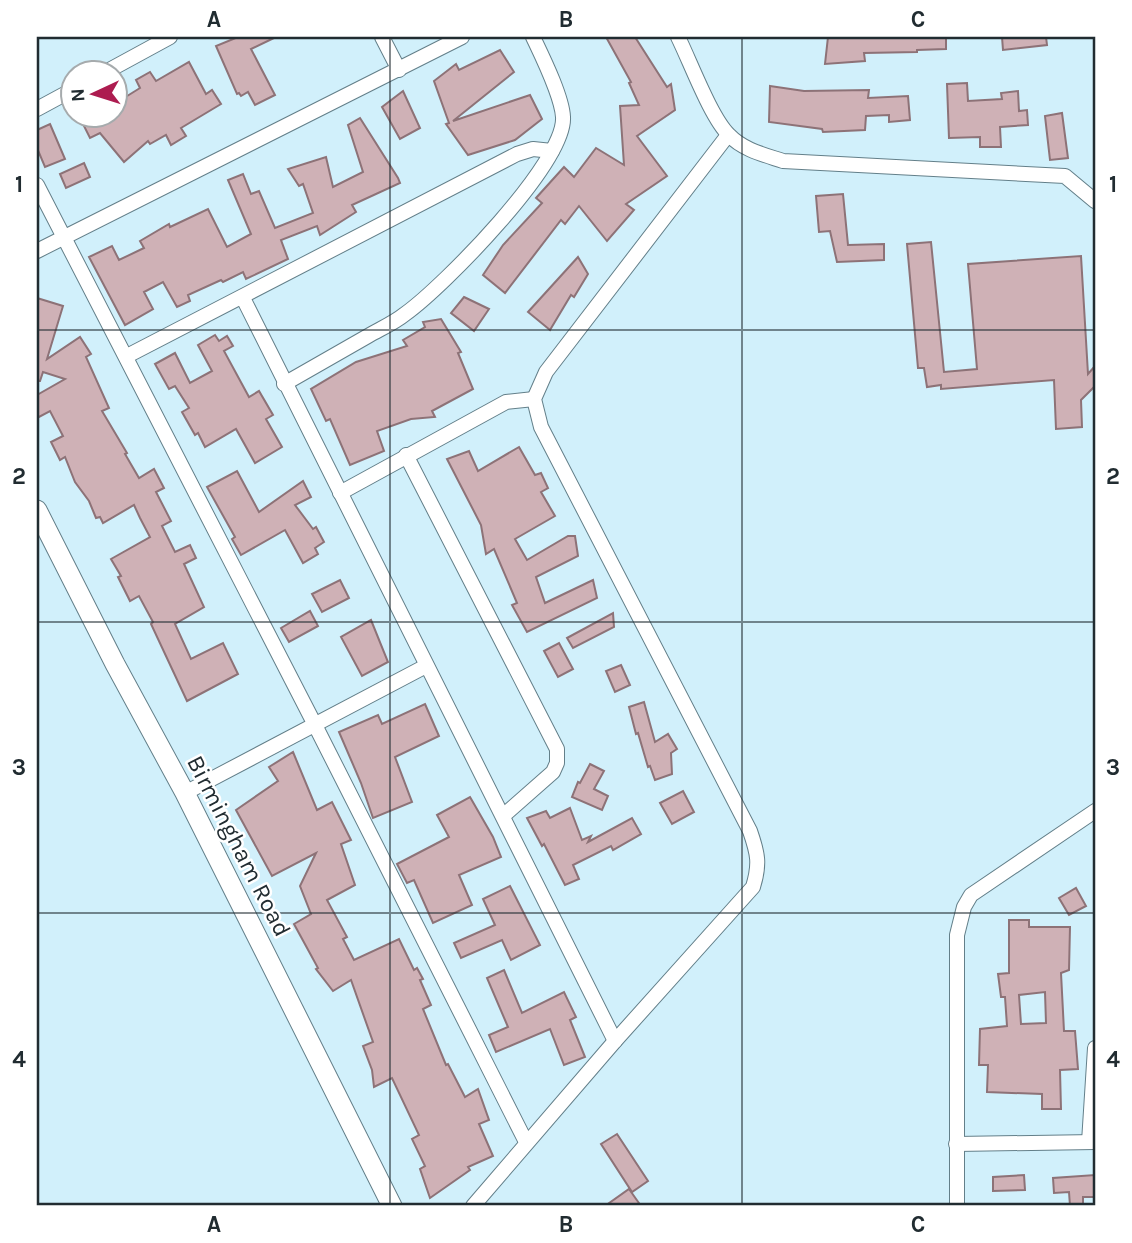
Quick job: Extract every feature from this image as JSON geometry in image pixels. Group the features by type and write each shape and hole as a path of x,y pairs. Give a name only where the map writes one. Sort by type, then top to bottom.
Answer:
{"street":[{"path":"128,60 170,37"},
{"path":"382,37 399,70"},
{"path":"37,251 462,37"},
{"path":"284,384 405,314 451,273 505,216 561,135 563,116 547,64 533,37"},
{"path":"678,37 710,106 728,135 752,151 783,161 1065,176 1095,201"},
{"path":"37,108 60,96"},
{"path":"472,1206 753,887 759,857 750,831 541,427 534,399 546,372 728,135"},
{"path":"127,356 517,154 533,149 552,150"},
{"path":"37,185 316,725 526,1142"},
{"path":"243,298 615,1041"},
{"path":"340,493 506,402 534,399"},
{"path":"407,455 557,748 557,762 552,772 503,816"},
{"name":"Birmingham Road","path":"37,510 115,664 185,793 392,1206"},
{"path":"185,793 426,666"},
{"path":"957,1206 957,935 964,907 971,895 1095,811"},
{"path":"956,1144 1092,1142 1095,1048"}],"building":[{"path":"238,37 276,37 251,49 275,95 255,105 248,92 241,96 237,94 216,46"},
{"path":"606,37 635,37 667,87 671,84 675,110 637,136 667,176 626,204 634,210 607,241 579,206 565,224 561,220 505,293 483,275 503,245 542,203 536,198 564,167 574,177 596,148 624,165 620,106 639,105 629,83 631,82"},
{"path":"828,37 946,37 946,49 864,53 865,61 825,64"},
{"path":"1002,37 1046,37 1047,45 1003,50"},
{"path":"500,50 514,72 453,121 530,95 542,119 515,140 468,155 446,124 449,123 434,81 456,64 459,70"},
{"path":"189,62 206,94 212,90 221,104 181,128 186,136 171,145 166,135 150,144 148,141 124,162 100,133 90,138 86,130 130,130 130,94 140,88 136,80 150,72 156,81"},
{"path":"967,83 968,101 1002,99 1001,93 1018,91 1019,111 1027,110 1028,125 1000,127 1001,147 980,147 980,137 949,138 947,84"},
{"path":"770,86 804,91 869,90 868,98 908,96 910,120 889,122 889,115 866,116 865,130 823,132 822,129 769,122"},
{"path":"403,91 420,128 400,139 382,107"},
{"path":"1062,113 1068,158 1050,160 1045,116"},
{"path":"360,118 400,183 352,205 356,212 320,235 317,226 281,240 288,259 246,279 243,272 223,282 221,280 188,295 190,301 177,307 163,282 144,292 153,309 125,325 89,257 112,246 119,260 144,248 140,241 169,224 170,227 208,209 227,247 251,234 228,180 243,174 251,194 259,191 275,228 313,213 303,184 299,186 288,169 326,157 333,187 363,172 348,125"},
{"path":"50,124 65,159 45,167 37,148 37,130"},
{"path":"84,163 90,177 66,188 60,174"},
{"path":"843,194 848,245 884,244 884,260 837,262 830,231 819,232 816,196"},
{"path":"931,242 944,372 977,369 968,264 1081,256 1088,374 1095,366 1095,386 1081,400 1082,427 1056,429 1054,380 941,389 941,385 927,387 924,368 918,368 907,244"},
{"path":"578,257 588,274 574,297 571,295 550,330 528,312"},
{"path":"464,297 489,309 474,331 451,313"},
{"path":"37,298 63,306 47,359 80,337 91,354 86,357 109,408 102,411 127,453 125,454 139,478 154,469 164,488 156,492 171,521 162,526 175,552 190,545 196,558 184,564 204,607 175,624 191,659 223,643 238,674 187,701 151,624 153,622 139,596 130,601 118,577 121,576 111,559 150,537 134,505 103,523 100,517 96,518 89,501 75,482 65,457 60,460 51,442 63,436 50,411 37,418 37,395 65,379 43,372 40,381 37,381"},
{"path":"441,319 461,352 458,353 473,389 432,411 435,417 411,419 377,431 384,451 350,465 330,419 326,421 311,389 356,362 407,346 403,340 425,327 423,322"},
{"path":"215,335 219,341 227,336 233,346 224,351 249,397 259,391 273,415 266,419 282,447 255,463 236,429 205,447 182,412 189,408 175,386 169,389 155,364 175,353 190,383 212,371 198,345"},
{"path":"519,447 535,475 541,473 548,488 541,492 555,516 515,539 527,560 568,536 575,536 578,556 536,577 545,603 593,580 597,598 527,632 512,605 517,603 494,549 486,554 481,525 447,459 469,451 478,471"},
{"path":"237,471 259,512 303,481 311,497 295,505 313,529 316,527 324,542 315,548 318,554 303,563 285,530 241,555 232,539 235,537 207,487"},
{"path":"340,580 349,598 322,612 312,594"},
{"path":"310,611 318,626 289,642 281,628"},
{"path":"613,613 614,627 573,648 567,638"},
{"path":"371,620 388,662 362,676 341,637"},
{"path":"559,643 573,669 558,677 544,651"},
{"path":"621,665 630,685 615,692 606,671"},
{"path":"644,702 655,742 668,734 677,749 671,753 672,774 655,780 650,766 648,767 638,733 636,734 629,707"},
{"path":"425,704 439,736 395,757 412,802 373,818 339,732 378,715 382,724"},
{"path":"293,752 317,810 332,802 351,840 341,844 355,885 327,900 347,937 343,939 354,960 399,939 414,970 417,968 423,979 420,980 431,1005 423,1009 446,1065 448,1064 465,1097 478,1089 489,1120 479,1124 493,1156 468,1167 470,1170 430,1198 420,1169 425,1166 412,1139 419,1135 392,1078 374,1087 372,1070 363,1046 373,1042 351,980 333,991 316,969 318,968 294,924 311,914 300,886 316,853 272,876 236,810 278,781 269,767"},
{"path":"590,764 604,771 594,789 608,796 602,810 572,797"},
{"path":"683,791 694,812 672,824 660,803"},
{"path":"470,797 501,857 459,875 472,905 433,923 414,880 407,883 397,864 449,837 437,815"},
{"path":"570,808 582,840 591,836 588,842 632,818 641,834 613,850 611,846 573,865 579,879 565,885 527,818 546,811 550,818"},
{"path":"510,886 540,945 511,960 502,940 461,958 454,943 495,925 483,899"},
{"path":"1076,888 1086,906 1069,915 1059,898"},
{"path":"1009,920 1029,920 1029,927 1070,927 1069,970 1061,973 1064,1031 1075,1031 1078,1069 1060,1070 1061,1109 1042,1109 1042,1094 987,1092 988,1065 979,1065 980,1029 1007,1026 1005,997 1001,997 998,974 1009,973","holes":["1045,992 1046,1023 1021,1024 1019,995"]},
{"path":"504,970 522,1013 564,992 576,1017 570,1020 585,1057 564,1065 550,1029 496,1052 489,1035 508,1027 487,978"},
{"path":"617,1134 648,1181 632,1192 601,1144"},
{"path":"1024,1175 1025,1190 993,1191 993,1177"},
{"path":"1095,1175 1095,1197 1083,1197 1083,1206 1070,1206 1069,1192 1054,1193 1053,1178"},
{"path":"629,1189 641,1206 605,1206"}]}
